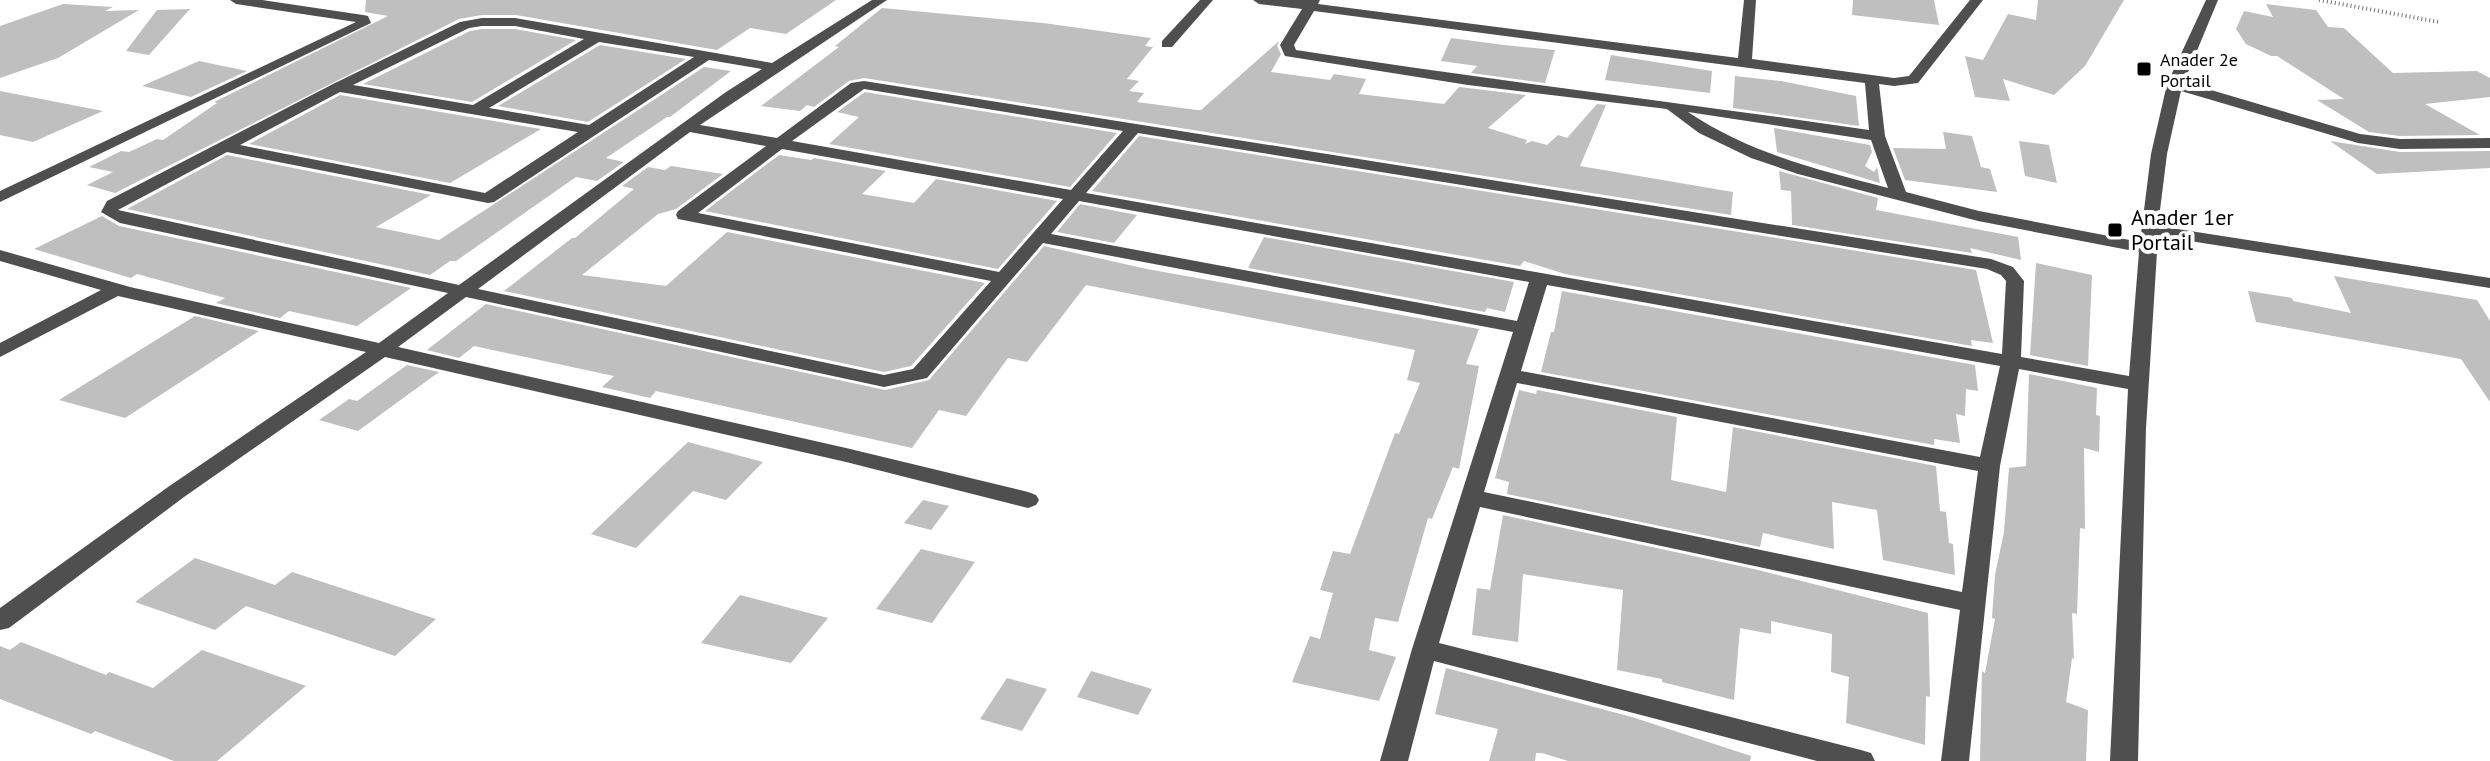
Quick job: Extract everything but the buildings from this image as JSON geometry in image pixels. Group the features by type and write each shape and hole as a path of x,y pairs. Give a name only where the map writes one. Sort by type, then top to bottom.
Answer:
{"street":[{"path":"0,197 364,23 363,19 236,0"},
{"path":"0,621 176,492 382,350 687,127 881,0"},
{"path":"1167,44 1207,0"},
{"path":"1259,0 1312,4 1872,81 1913,80 1977,0"},
{"path":"1745,62 1750,0"},
{"path":"2124,761 2137,384 2158,144 2189,41 2212,0"},
{"path":"1312,4 1287,45 1290,53 1468,81 1668,105 1877,136"},
{"path":"776,68 514,23 481,21 465,25 338,87 113,205 109,212 120,218 884,381 920,374 1133,129"},
{"path":"475,110 598,37"},
{"path":"227,147 488,198 708,54"},
{"path":"1872,81 1877,136 1898,193"},
{"path":"2174,84 2358,138 2400,144 2490,143"},
{"path":"1004,278 684,215 856,86 864,85 1991,264 2007,271 2015,281 2011,361 1989,466 1955,761"},
{"path":"338,87 593,130"},
{"path":"1668,105 1704,130 1757,155 1804,171 1978,216 2490,283"},
{"path":"687,127 2137,384"},
{"path":"1038,237 1523,328"},
{"path":"0,255 117,289 1028,500"},
{"path":"1394,761 1425,649 1539,280"},
{"path":"0,351 117,289"},
{"path":"1510,375 1989,466"},
{"path":"1471,497 1972,603"},
{"path":"1425,649 1861,761"}],"path":[{"path":"2319,0 2439,22"}],"place":[{"name":"Anader 2e Portail","path":"2144,69"},
{"name":"Anader 1er Portail","path":"2115,230"}]}
